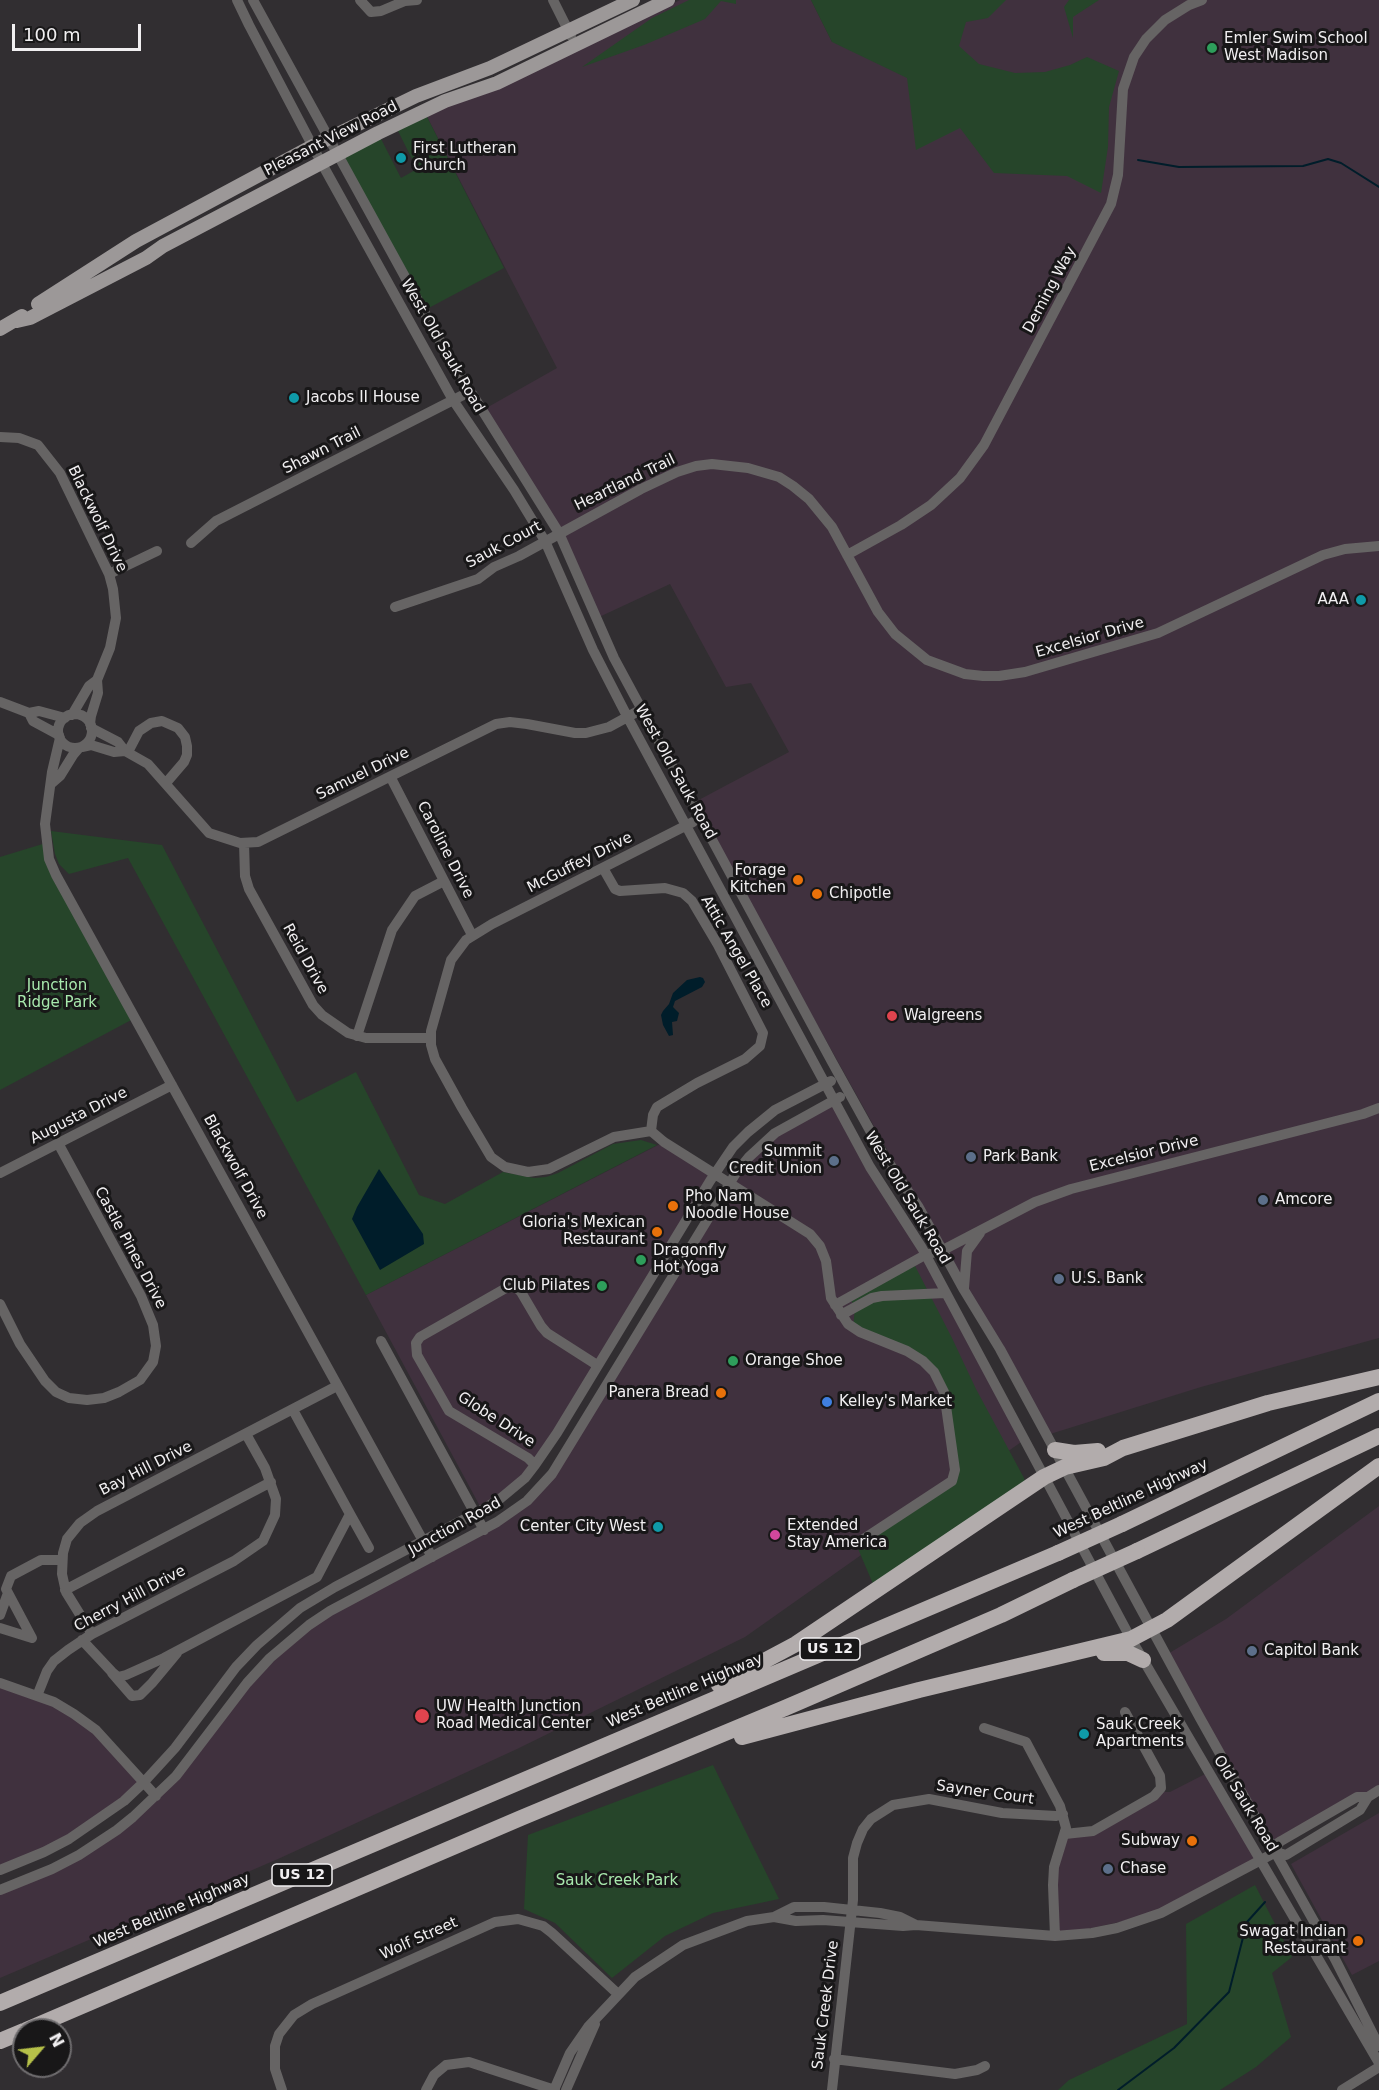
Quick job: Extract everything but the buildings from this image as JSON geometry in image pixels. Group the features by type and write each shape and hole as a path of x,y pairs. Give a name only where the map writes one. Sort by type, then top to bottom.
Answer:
{"highway":[{"path":"603,1746 796,1644 1044,1477 1065,1467 1104,1458 1123,1448 1268,1403 1379,1377"},
{"name":"West Beltline Highway","path":"0,2003 1058,1553 1379,1401"},
{"name":"US 12","path":"53,2018 982,1623 1379,1436"},
{"path":"1055,1450 1074,1453 1123,1448"},
{"path":"622,1776 747,1735 919,1690 1131,1639 1153,1629 1379,1466"},
{"path":"1079,1653 1128,1653 1143,1660"}],"main road":[{"name":"Pleasant View Road","path":"17,321 27,312 136,241 314,146 416,96 490,68 633,0"},
{"name":"Pleasant View Road","path":"0,329 30,318 146,258 163,246 336,154 424,111 497,83 668,0"}],"street":[{"name":"West Old Sauk Road","path":"237,0 321,162 453,400 514,490 545,541 593,650 628,718 870,1167 926,1255 1087,1558"},
{"name":"West Old Sauk Road","path":"253,0 469,392 559,533 615,658 848,1092 883,1154 918,1206 964,1290 1000,1349 1107,1545"},
{"path":"360,0 371,12 417,0"},
{"path":"553,0 575,45"},
{"name":"Deming Way","path":"848,555 931,505 960,478 984,445 1111,204 1118,175 1123,89 1134,57 1146,39 1165,20 1202,0"},
{"name":"Shawn Trail","path":"191,543 216,521 469,392"},
{"name":"Blackwolf Drive","path":"0,436 19,438 38,446 60,473 113,588 116,618 110,648 97,680 98,693 91,726"},
{"name":"Heartland Trail","path":"559,533 677,472 696,466 733,465 779,477 801,492 821,512 848,555"},
{"name":"Sauk Court","path":"395,607 478,579 494,567 519,556 559,533"},
{"name":"Excelsior Drive","path":"848,555 882,618 905,644 927,660 949,669 965,674 999,676 1025,672 1158,633 1323,555 1345,549 1379,546"},
{"path":"108,574 157,551"},
{"name":"Blackwolf Drive","path":"68,716 89,686 97,680"},
{"path":"0,702 29,713 39,711 82,716 91,726 90,739 80,747 68,746 59,737 33,721 29,713"},
{"name":"Samuel Drive","path":"91,726 148,764 209,833 244,843 258,843 496,724 510,722 586,734 603,730 642,709"},
{"path":"59,737 59,726 68,716"},
{"path":"127,752 139,731 151,723 162,721 178,729 185,737 187,755 184,762 166,783"},
{"name":"Blackwolf Drive","path":"59,737 45,824 49,859 432,1557"},
{"name":"Samuel Drive","path":"80,747 91,746 114,752 127,752"},
{"name":"Blackwolf Drive","path":"52,783 60,776 80,747"},
{"name":"Caroline Drive","path":"391,778 472,936"},
{"name":"McGuffey Drive","path":"472,936 701,818"},
{"name":"Reid Drive","path":"244,843 244,876 249,889 313,1005 333,1025 357,1036 374,1039 430,1038"},
{"name":"Attic Angel Place","path":"603,868 615,889 620,891 665,888 682,893 692,901 718,945 763,1032 760,1046 745,1059 697,1083 657,1107 653,1115 651,1131"},
{"path":"357,1036 392,930 416,896 444,881"},
{"path":"472,936 466,940 451,960 436,1008 430,1038 435,1059 491,1157 505,1167 528,1172 549,1169 614,1137 651,1131 664,1142 810,1234 820,1246 826,1261 831,1298 853,1328 907,1352 923,1361 934,1372 944,1392 955,1470 952,1481 856,1544 841,1542"},
{"name":"Junction Road","path":"0,1870 69,1839 102,1817 143,1783 175,1748 236,1667 276,1627 300,1608 475,1514 501,1498 536,1465 733,1147 762,1120 785,1105 840,1077"},
{"name":"Augusta Drive","path":"0,1173 172,1085"},
{"name":"Junction Road","path":"0,1890 52,1869 79,1855 117,1830 156,1796 193,1756 247,1683 291,1640 330,1611 484,1530 527,1501 552,1474 730,1183 749,1157 787,1124 848,1092"},
{"name":"Excelsior Drive","path":"838,1310 926,1255 943,1250 1035,1202 1080,1186 1379,1108"},
{"name":"Castle Pines Drive","path":"0,1304 20,1344 45,1381 56,1392 69,1398 87,1400 104,1398 119,1392 140,1380 153,1362 156,1346 153,1325 141,1296 58,1143"},
{"path":"964,1290 967,1251 982,1230"},
{"name":"Globe Drive","path":"536,1465 449,1411 415,1349 416,1343 420,1337 506,1288 516,1287 548,1333 597,1365"},
{"path":"838,1310 882,1296 945,1293"},
{"path":"381,1341 484,1530"},
{"name":"Bay Hill Drive","path":"182,1648 153,1683 140,1695 132,1696 87,1637 65,1590 62,1560 67,1539 80,1523 97,1511 338,1386"},
{"path":"293,1410 369,1548"},
{"path":"65,1590 271,1482 246,1434"},
{"name":"Cherry Hill Drive","path":"37,1696 47,1671 54,1661 87,1637 234,1561 263,1541 275,1515 276,1499 271,1482"},
{"path":"112,1672 118,1677 126,1675 312,1581 317,1577 350,1514"},
{"name":"Old Sauk Road","path":"1107,1545 1200,1718 1335,1959 1379,2046"},
{"name":"Old Sauk Road","path":"1087,1558 1143,1660 1379,2065"},
{"path":"0,1628 32,1638 6,1589 11,1576 41,1560 62,1560"},
{"path":"0,1615 8,1593"},
{"path":"0,1683 54,1702 75,1714 96,1730 156,1796"},
{"path":"1065,1834 1093,1831 1154,1796 1161,1788 1160,1776 1125,1712"},
{"path":"984,1728 1026,1742 1063,1814 1065,1834 1054,1867 1055,1936"},
{"path":"774,1917 796,1921 823,1920 916,1925 1055,1936 1092,1933 1140,1922 1169,1909 1276,1852 1278,1843 1357,1797 1368,1797 1379,1790"},
{"name":"Sayner Court","path":"850,1923 857,1842 871,1819 893,1805 929,1799 1002,1814 1056,1816 1063,1814"},
{"path":"426,2090 434,2075 446,2065 469,2062 554,2090 570,2053 588,2027 635,1977 683,1945 747,1921 774,1917 794,1907 852,1910 900,1917 916,1925"},
{"name":"Wolf Street","path":"282,2090 275,2068 275,2046 279,2034 294,2015 312,2004 495,1922 518,1919 543,1926 618,1994"},
{"name":"Sauk Creek Drive","path":"832,2090 850,1923"},
{"path":"566,2090 599,2015"},
{"path":"834,2059 955,2074 977,2070 985,2066"},
{"path":"1342,2090 1379,2065"}],"shaded area":[{"path":"680,0 811,0 832,42 974,0 1379,0 1379,1338 1201,1387 1047,1435 693,803 789,752 751,683 726,687 670,584 597,618 578,574 481,411 557,368 424,111 579,50"},
{"path":"834,1100 898,1208 1024,1440 745,1637 517,1749 278,1859 0,1978 0,1890 52,1869 147,1804 229,1707 309,1625 497,1522 538,1490 736,1173 764,1142"},
{"path":"664,1142 715,1173 535,1465 482,1510 366,1295"},
{"path":"1379,1506 1379,1790 1281,1841 1276,1852 1166,1655 1226,1619"},
{"path":"0,1683 74,1714 143,1783 102,1817 0,1870"},
{"path":"1209,1772 1261,1860 1161,1913 1055,1936 1053,1885 1065,1838 1080,1834 1159,1792 1170,1792"},
{"path":"1379,1813 1379,1961 1352,1975 1291,1864"}],"green space":[{"path":"689,0 736,0 736,4 721,1 705,19 644,45 582,67 652,18"},
{"path":"811,0 1006,0 988,18 966,22 959,46 979,64 1015,73 1045,72 1070,65 1087,57 1119,71 1109,107 1108,147 1101,193 1067,176 994,173 960,128 916,150 907,78 832,42"},
{"path":"1069,0 1099,0 1073,17 1073,38 1064,7"},
{"path":"424,111 504,268 423,311 337,154 378,133 401,178 417,169 395,125"},
{"path":"51,831 162,845 297,1102 356,1072 419,1195 445,1204 503,1172 534,1178 546,1177 613,1144 641,1140 657,1145 366,1295 128,858 69,874 59,864"},
{"name":"Junction Ridge Park","path":"46,843 49,859 135,1018 0,1090 0,857"},
{"path":"913,1262 976,1389 1024,1478 1026,1486 876,1591 856,1544 952,1481 944,1392 923,1361 853,1328 855,1307 849,1297"},
{"name":"Sauk Creek Park","path":"713,1765 779,1899 713,1913 665,1936 612,1978 555,1923 524,1909 528,1835"},
{"path":"1255,1885 1292,1957 1272,1973 1291,2037 1256,2067 1220,2090 1058,2090 1069,2080 1187,2024 1186,1924"}],"water":[{"path":"700,977 705,982 702,987 675,1001 673,1007 679,1013 677,1021 672,1022 673,1035 669,1036 663,1025 661,1015 663,1011 669,1004 673,993 687,980"},
{"path":"379,1169 423,1234 424,1244 380,1270 352,1219"}],"waterway":[{"path":"1138,160 1179,167 1303,166 1328,159 1341,163 1379,187"},
{"path":"1118,2090 1174,2048 1229,1992 1247,1922 1265,1902"}],"place":[{"name":"Emler Swim School West Madison","path":"1212,48"},
{"name":"First Lutheran Church","path":"401,158"},
{"name":"Jacobs II House","path":"294,398"},
{"name":"AAA","path":"1361,600"},
{"name":"Forage Kitchen","path":"798,880"},
{"name":"Chipotle","path":"817,894"},
{"name":"Walgreens","path":"892,1016"},
{"name":"Park Bank","path":"971,1157"},
{"name":"Summit Credit Union","path":"834,1161"},
{"name":"Amcore","path":"1263,1200"},
{"name":"Pho Nam Noodle House","path":"673,1206"},
{"name":"Gloria's Mexican Restaurant","path":"657,1232"},
{"name":"Dragonfly Hot Yoga","path":"641,1260"},
{"name":"U.S. Bank","path":"1059,1279"},
{"name":"Club Pilates","path":"602,1286"},
{"name":"Orange Shoe","path":"733,1361"},
{"name":"Panera Bread","path":"721,1393"},
{"name":"Kelley's Market","path":"827,1402"},
{"name":"Center City West","path":"658,1527"},
{"name":"Extended Stay America","path":"775,1535"},
{"name":"Capitol Bank","path":"1252,1651"},
{"name":"UW Health Junction Road Medical Center","path":"422,1716"},
{"name":"Sauk Creek Apartments","path":"1084,1734"},
{"name":"Subway","path":"1192,1841"},
{"name":"Chase","path":"1108,1869"},
{"name":"Swagat Indian Restaurant","path":"1358,1941"}]}
